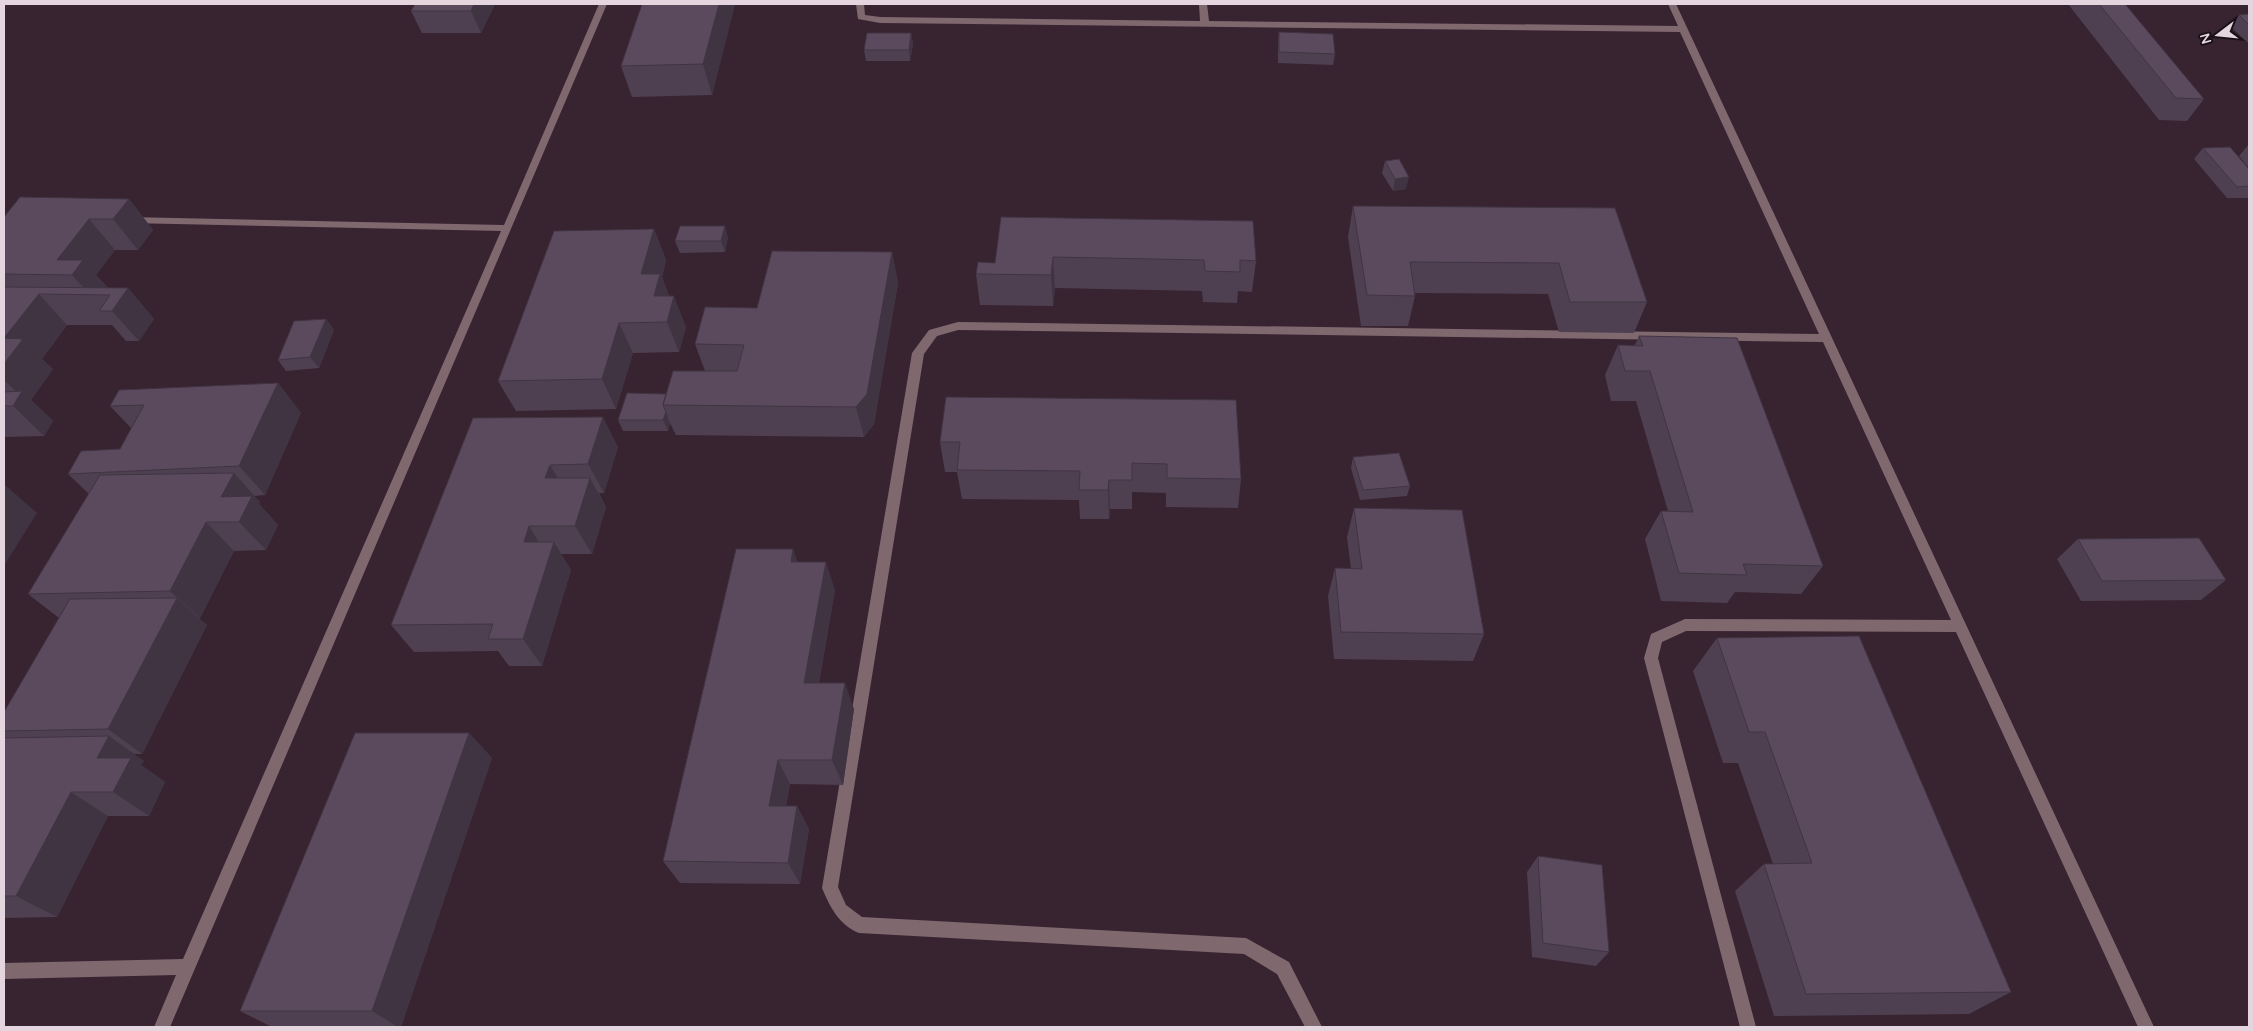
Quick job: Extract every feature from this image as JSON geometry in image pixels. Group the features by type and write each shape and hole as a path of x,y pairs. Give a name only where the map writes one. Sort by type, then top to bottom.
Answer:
{"street":[{"path":"162,1027 603,4"},
{"path":"860,4 861,18 880,20 1684,29"},
{"path":"1203,4 1205,24"},
{"path":"1672,4 2146,1027"},
{"path":"114,219 508,228"},
{"path":"1314,1027 1283,968 1246,946 858,925 841,910 830,888 918,353 933,333 958,326 1827,338"},
{"path":"1748,1027 1651,658 1656,638 1685,625 1960,626"},
{"path":"4,971 187,967"}],"building":[{"path":"415,4 474,4 471,11 411,11"},
{"path":"642,4 719,4 703,64 621,66"},
{"path":"2099,4 2125,4 2204,99 2176,98"},
{"path":"2249,14 2249,25 2239,15"},
{"path":"1279,32 1333,34 1335,54 1279,52"},
{"path":"867,33 911,33 909,50 864,50"},
{"path":"2230,147 2249,169 2249,186 2237,187 2203,148"},
{"path":"1399,159 1409,177 1395,179 1385,161"},
{"path":"20,197 129,199 113,219 89,219 57,260 83,260 72,275 4,274 4,217"},
{"path":"1353,206 1615,208 1647,302 1570,302 1559,263 1410,262 1415,296 1367,295"},
{"path":"1001,217 1253,221 1256,261 1240,260 1240,272 1205,271 1204,260 1053,257 1051,275 976,274 978,262 995,263"},
{"path":"680,226 725,226 721,241 675,241"},
{"path":"654,229 641,274 660,274 654,296 674,296 667,322 619,323 602,379 498,381 554,231"},
{"path":"772,251 892,252 867,394 856,407 663,405 673,371 737,371 744,345 695,344 705,307 757,308"},
{"path":"4,287 128,288 112,311 99,311 110,295 39,294 4,338"},
{"path":"326,319 310,357 278,360 294,321"},
{"path":"1639,336 1737,338 1823,566 1743,564 1747,575 1679,573 1661,511 1693,512 1650,371 1625,371 1618,345 1643,346"},
{"path":"4,338 23,339 4,364"},
{"path":"278,383 239,466 68,474 81,451 120,449 144,405 110,406 119,390"},
{"path":"22,391 13,406 4,406 4,392"},
{"path":"627,393 666,394 663,405 666,412 663,420 618,420"},
{"path":"946,397 1236,400 1241,479 1167,478 1167,464 1132,463 1132,480 1109,480 1108,490 1079,490 1080,471 957,470 960,442 940,442"},
{"path":"603,417 588,464 550,465 545,478 590,478 575,526 529,526 524,542 554,542 523,639 488,639 493,624 391,625 473,418"},
{"path":"1399,453 1410,486 1363,490 1353,457"},
{"path":"234,473 221,497 252,496 239,522 206,522 170,591 28,594 100,475"},
{"path":"1354,508 1462,510 1484,634 1341,632 1335,568 1362,569"},
{"path":"2199,538 2226,580 2102,581 2078,539"},
{"path":"736,549 793,549 791,562 826,562 804,683 845,683 832,760 778,760 769,806 797,806 788,863 663,861"},
{"path":"177,598 108,729 4,731 4,712 70,599"},
{"path":"1859,636 2011,992 1806,994 1764,864 1812,863 1765,732 1749,732 1717,638"},
{"path":"355,733 469,733 372,1011 240,1011"},
{"path":"109,736 97,758 131,758 113,792 71,792 16,896 4,896 4,738"},
{"path":"1538,856 1602,865 1609,952 1543,943"}]}
